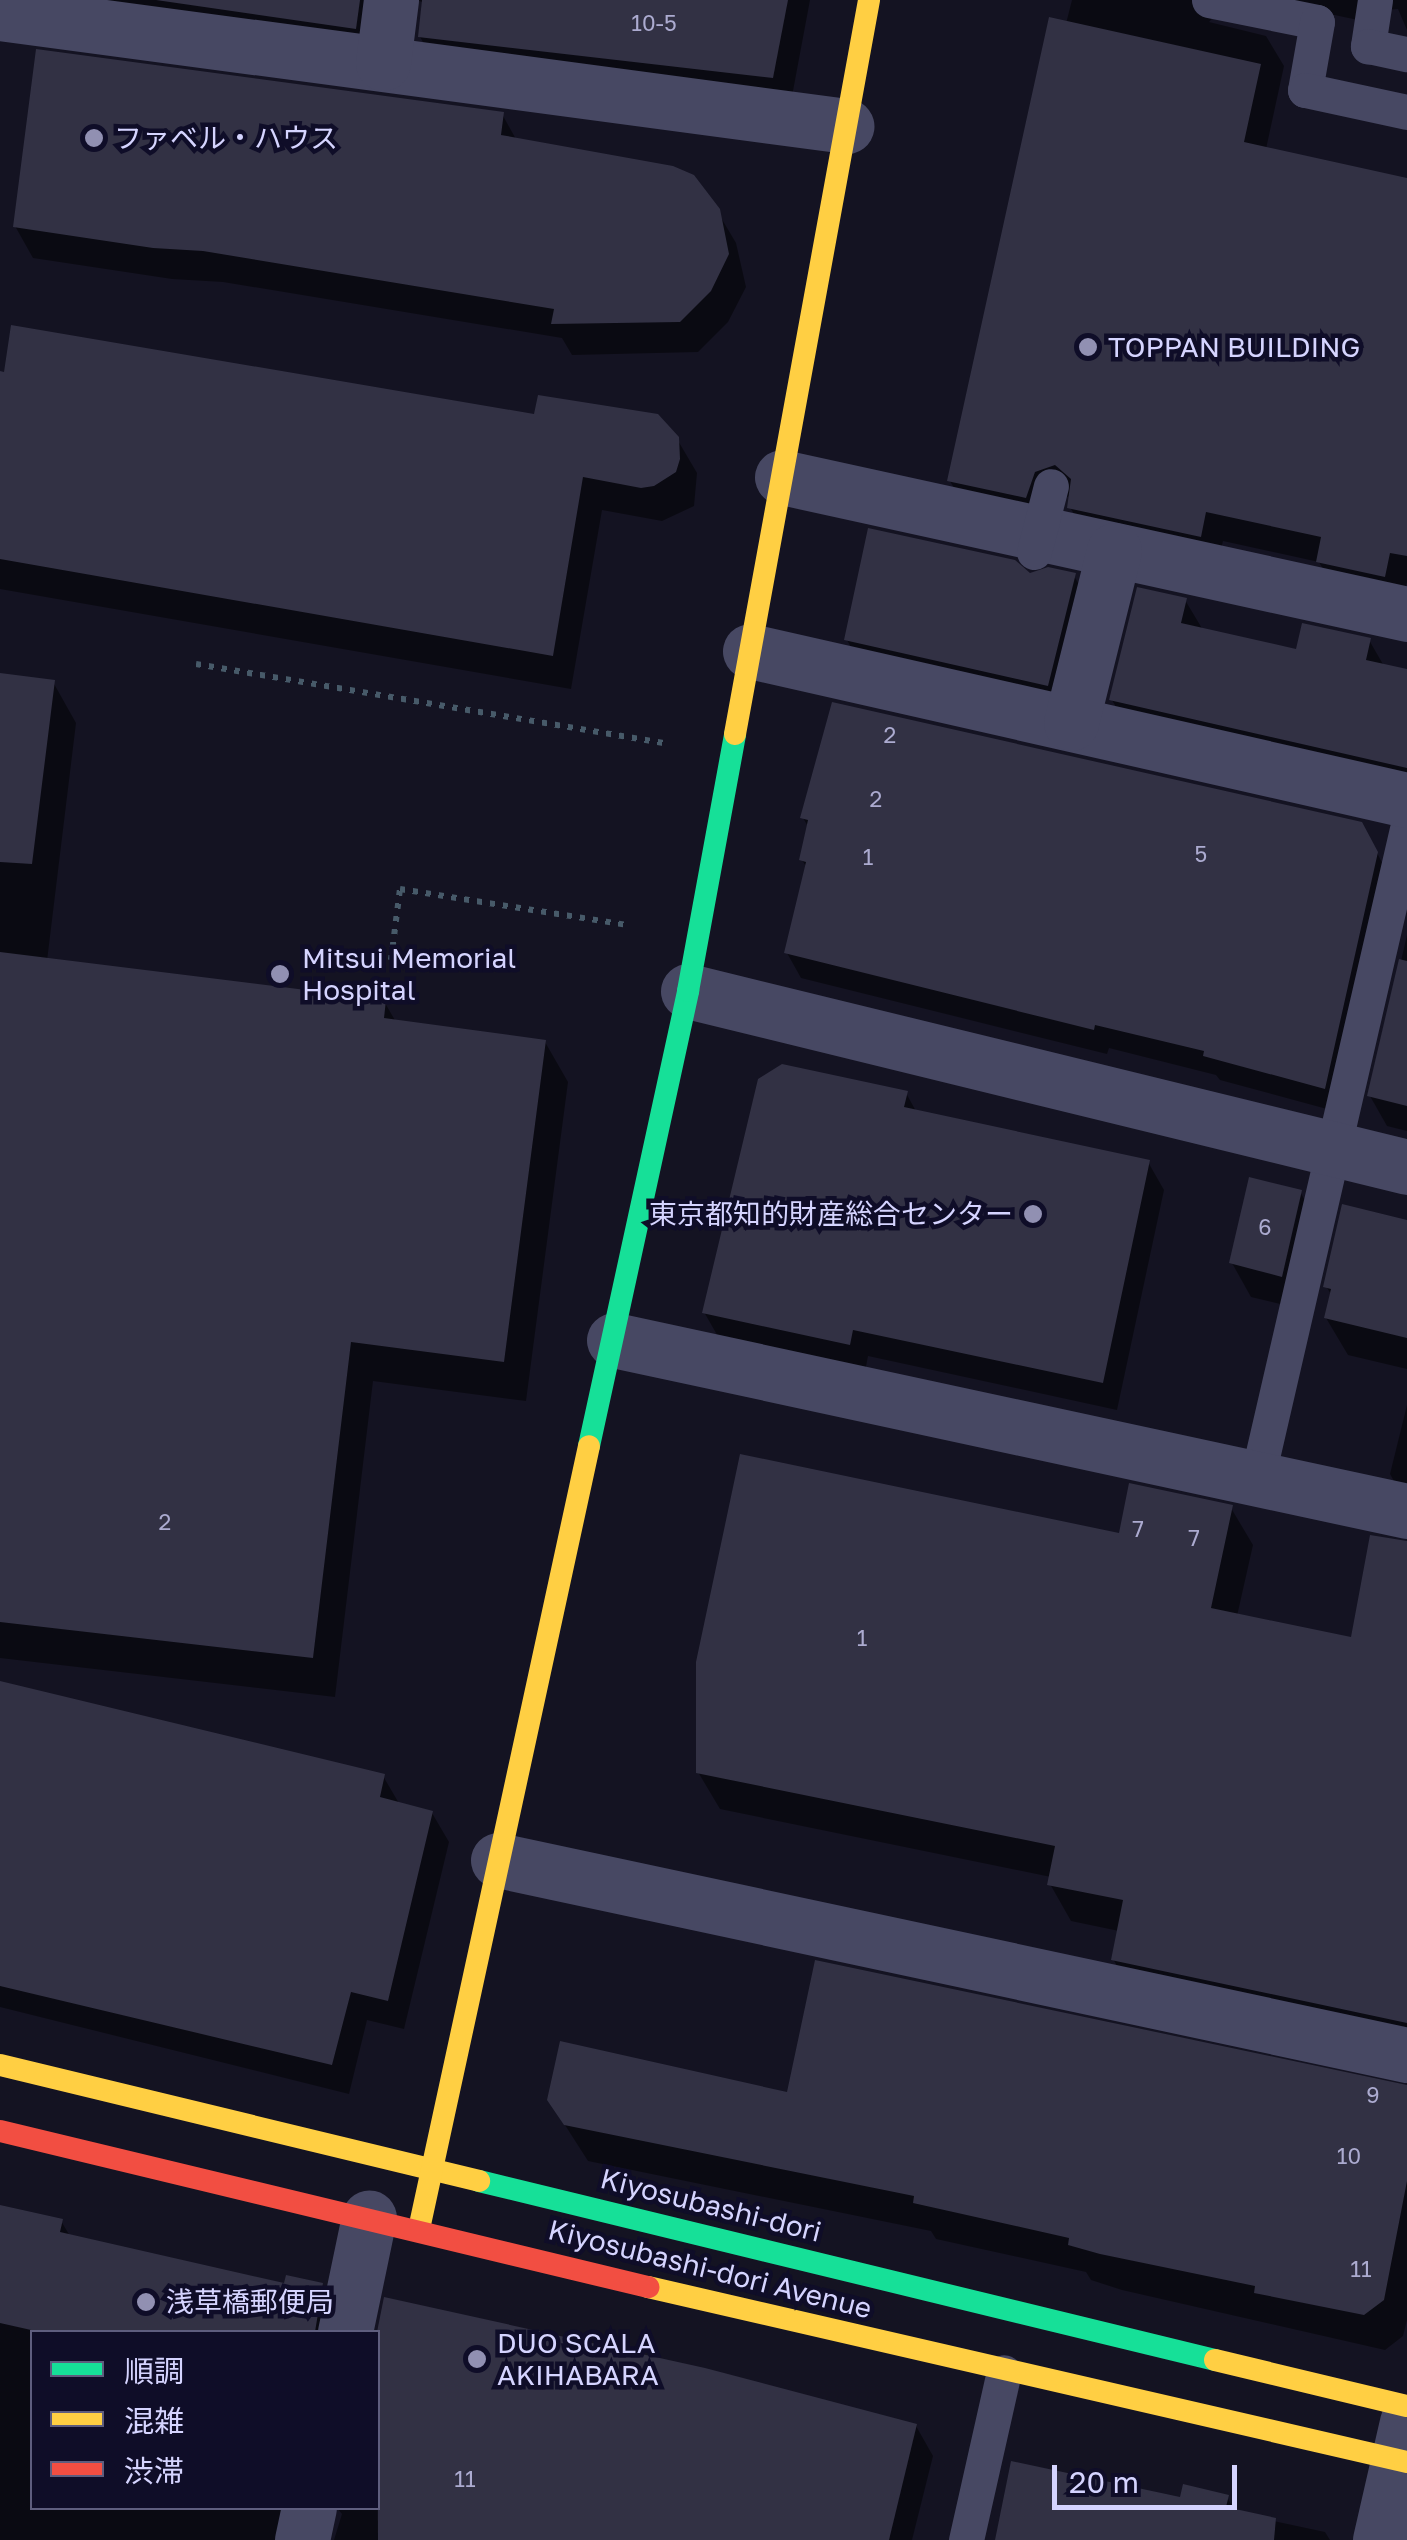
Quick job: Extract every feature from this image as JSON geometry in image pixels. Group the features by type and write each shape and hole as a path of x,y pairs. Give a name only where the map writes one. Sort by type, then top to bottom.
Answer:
{"street":[{"path":"383,63 391,0"},
{"path":"346,2330 394,2223 431,2168 688,992 869,0"},
{"path":"0,13 846,126"},
{"path":"782,477 1407,614"},
{"path":"1071,723 1114,550"},
{"path":"750,650 1407,800"},
{"path":"688,992 1407,1167"},
{"path":"614,1340 1407,1511"},
{"path":"498,1860 1407,2055"},
{"name":"Kiyosubashi-dori","path":"0,2065 1407,2406"},
{"name":"Kiyosubashi-dori Avenue","path":"0,2131 1004,2372 1404,2448"},
{"path":"1380,2540 1404,2448"},
{"path":"302,2540 308,2510"}],"lane":[{"path":"1208,0 1317,22 1305,90 1407,112"},
{"path":"1375,0 1368,46 1407,54"},
{"path":"1034,552 1050,486"},
{"path":"1257,1479 1407,829"},
{"path":"966,2540 1004,2372"}],"path":[{"path":"196,664 664,744"},
{"path":"391,960 400,889 628,925"}],"building":[{"path":"156,0 360,0 356,29"},
{"path":"422,0 788,0 773,78 418,37"},
{"path":"1049,17 1261,64 1244,142 1407,178 1407,556 1390,553 1385,577 1316,562 1321,537 1206,512 1201,537 1067,508 1071,479 1055,465 1035,472 1026,498 947,481"},
{"path":"36,49 504,112 501,135 673,166 694,175 720,209 729,254 711,291 680,322 551,324 554,309 203,251 153,248 13,227"},
{"path":"11,325 534,414 538,395 658,414 679,437 680,459 676,472 654,486 641,488 583,477 553,656 0,559 0,371 4,372"},
{"path":"868,528 1015,560 1030,573 1048,567 1076,573 1048,686 844,640"},
{"path":"1137,587 1187,598 1181,623 1296,649 1302,623 1371,638 1366,660 1407,669 1407,768 1109,700"},
{"path":"0,673 55,680 32,864 0,862"},
{"path":"832,702 1362,822 1378,852 1325,1089 1203,1056 1204,1051 1095,1025 1094,1030 784,953 806,862 799,860 808,820 800,818"},
{"path":"0,952 386,1000 384,1018 546,1040 504,1362 351,1342 313,1658 0,1622"},
{"path":"1399,959 1407,961 1407,1106 1367,1096"},
{"path":"782,1064 908,1091 904,1107 1150,1160 1103,1383 853,1330 850,1345 702,1313 758,1079"},
{"path":"1249,1177 1302,1190 1282,1277 1229,1263"},
{"path":"1342,1204 1407,1220 1407,1338 1324,1318 1331,1289 1323,1287"},
{"path":"740,1454 1119,1533 1129,1483 1233,1505 1211,1608 1351,1637 1370,1535 1407,1541 1407,2023 1111,1960 1123,1900 1047,1885 1055,1846 696,1773 696,1662"},
{"path":"0,1681 385,1774 380,1797 433,1811 388,2001 351,1992 332,2065 0,1986"},
{"path":"815,1960 1407,2085 1407,2181 1384,2300 1364,2315 1254,2293 1255,2286 1100,2254 1068,2245 1069,2238 913,2203 914,2196 564,2125 547,2100 560,2041 787,2092"},
{"path":"0,2205 63,2219 60,2232 284,2283 286,2275 323,2283 315,2330 31,2330 0,2323"},
{"path":"384,2297 705,2368 917,2424 889,2540 378,2540 377,2330"},
{"path":"1011,2461 1180,2497 1183,2484 1229,2495 1226,2507 1276,2518 1274,2540 995,2540"}],"traffic: fast":[{"path":"589,1446 688,991 735,734"},
{"path":"479,2181 1215,2360"}],"traffic: slow":[{"path":"735,734 869,0"},
{"path":"419,2229 589,1446"},
{"path":"0,2065 479,2181"},
{"path":"648,2287 1407,2462"},
{"path":"1215,2360 1407,2406"}],"traffic: jam":[{"path":"0,2131 648,2287"}],"place":[{"name":"ファベル・ハウス","path":"94,138"},
{"name":"TOPPAN BUILDING","path":"1088,347"},
{"name":"Mitsui Memorial Hospital","path":"280,974"},
{"name":"東京都知的財産総合センター","path":"1033,1214"},
{"name":"浅草橋郵便局","path":"146,2302"},
{"name":"DUO SCALA AKIHABARA","path":"477,2359"}]}
